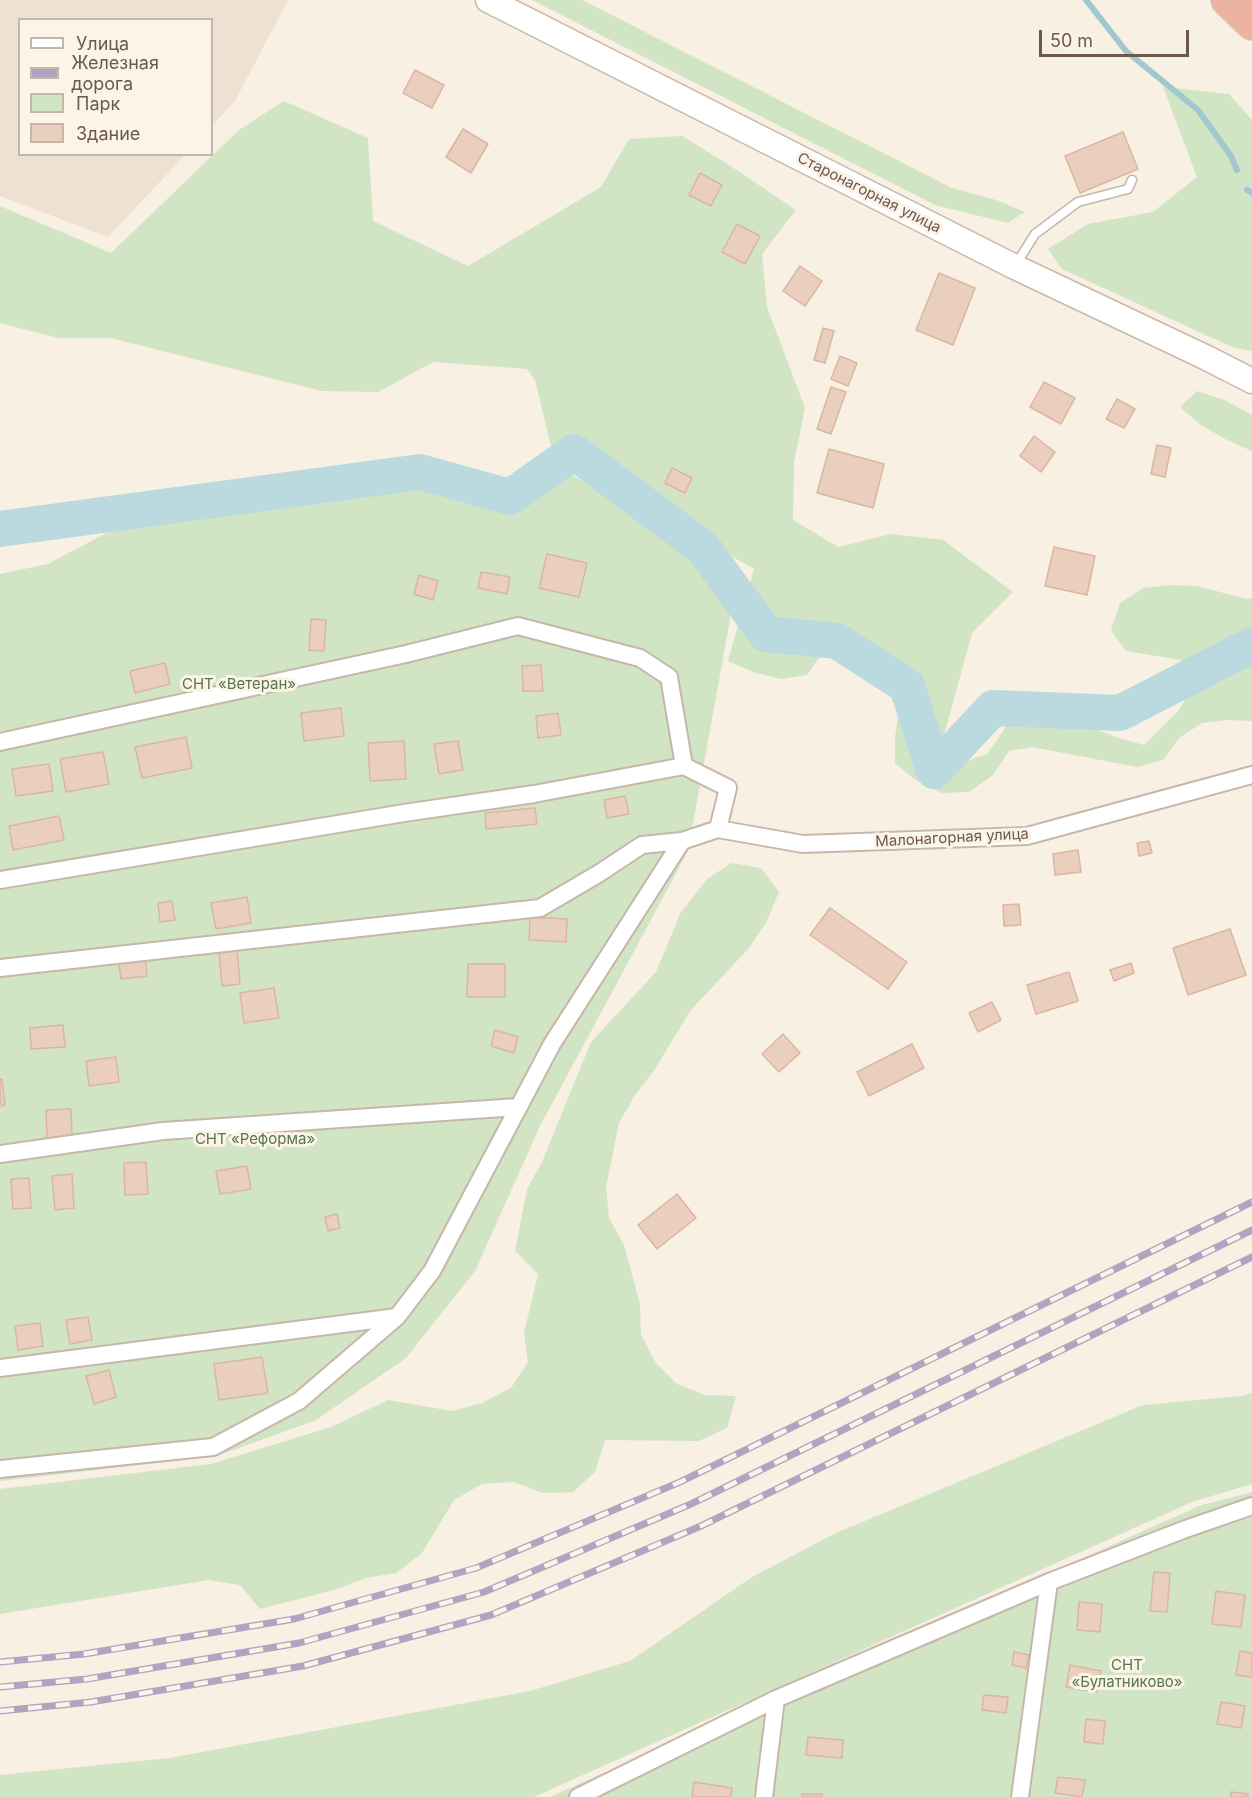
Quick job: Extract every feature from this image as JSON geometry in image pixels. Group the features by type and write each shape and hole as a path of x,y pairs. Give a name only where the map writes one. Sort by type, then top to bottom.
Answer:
{"highway":[{"path":"1227,0 1252,24"}],"main road":[{"name":"Старонагорная улица","path":"488,0 1015,267 1252,381"}],"street":[{"path":"0,742 406,654 518,626 640,658 669,677 684,766"},
{"path":"0,880 534,794 684,766 728,788 718,829 682,841 642,845 540,908 0,968"},
{"name":"Малонагорная улица","path":"718,829 803,844 1027,836 1252,775"},
{"path":"0,1470 213,1447 299,1401 397,1317 432,1271 552,1044 682,841"},
{"path":"0,1154 163,1131 518,1107"},
{"path":"0,1368 397,1317"},
{"path":"578,1797 776,1699 1049,1582 1172,1534 1252,1506"},
{"path":"1020,1797 1049,1582"},
{"path":"764,1797 776,1699"}],"lane":[{"path":"1015,267 1035,234 1078,202 1128,189 1132,180"}],"shaded area":[{"path":"0,0 288,0 235,101 213,125 213,18 18,18 18,156 184,156 108,237 0,196"}],"green space":[{"path":"532,0 582,0 952,188 996,200 1025,212 1008,223 935,205"},
{"path":"1163,87 1229,94 1252,120 1252,351 1232,347 1062,269 1048,249 1088,224 1153,212 1197,177"},
{"path":"284,101 368,138 373,221 468,266 601,187 629,139 682,136 796,210 762,254 767,307 805,408 794,462 793,520 838,547 891,534 943,540 1013,592 972,633 943,739 954,766 987,754 1010,721 1066,723 1092,728 1144,745 1178,711 1196,682 1181,660 1126,651 1111,630 1120,603 1144,588 1171,585 1197,586 1247,599 1252,598 1252,721 1227,720 1202,723 1179,738 1163,760 1137,767 1032,747 1009,751 993,775 969,792 942,793 915,780 895,763 895,737 899,709 891,682 876,659 851,645 824,651 807,675 781,679 753,672 728,661 754,569 616,490 552,450 535,380 527,369 433,362 378,392 322,391 111,338 58,338 0,323 0,206 111,253 239,130"},
{"path":"1197,391 1224,400 1252,415 1252,451 1201,425 1180,407"},
{"path":"572,475 739,570 688,851 540,1126 475,1271 406,1358 316,1420 217,1456 0,1481 0,574 48,564 189,489"},
{"path":"731,863 761,868 779,892 766,923 748,949 690,1011 655,1069 635,1095 619,1123 606,1187 609,1218 624,1245 640,1304 641,1335 656,1363 677,1384 705,1395 736,1396 727,1428 699,1441 605,1440 595,1472 573,1492 543,1493 514,1482 482,1484 454,1500 422,1553 396,1573 366,1578 334,1590 260,1609 240,1585 209,1580 0,1614 0,1489 211,1464 331,1427 388,1400 452,1411 482,1403 511,1388 528,1362 524,1333 538,1274 515,1251 527,1189 542,1162 591,1042 656,972 680,914 706,880"},
{"path":"1252,1393 1252,1484 1192,1502 534,1797 0,1797 0,1775 170,1758 530,1691 630,1661 752,1577 836,1533 1143,1405"},
{"name":"СНТ «Булатниково»","path":"1252,1492 1252,1797 550,1797 1199,1506"}],"building":[{"path":"415,70 444,85 432,108 403,93"},
{"path":"463,129 488,144 471,173 446,157"},
{"path":"1123,132 1138,169 1080,193 1065,156"},
{"path":"700,173 722,185 711,206 689,195"},
{"path":"737,224 760,236 745,264 722,252"},
{"path":"800,266 822,281 805,306 783,291"},
{"path":"939,273 975,288 953,345 916,330"},
{"path":"823,328 834,331 825,363 814,360"},
{"path":"840,356 857,363 848,386 831,379"},
{"path":"1044,382 1075,398 1061,424 1030,407"},
{"path":"831,387 846,392 831,434 817,429"},
{"path":"1117,399 1135,409 1124,428 1106,419"},
{"path":"1034,436 1055,452 1041,472 1020,456"},
{"path":"1157,445 1171,448 1165,477 1151,474"},
{"path":"829,449 884,464 873,508 817,493"},
{"path":"672,468 692,478 685,493 665,483"},
{"path":"1054,547 1095,556 1087,595 1045,586"},
{"path":"547,554 587,563 579,597 539,588"},
{"path":"481,572 510,577 507,594 478,588"},
{"path":"419,575 438,581 433,600 414,594"},
{"path":"311,619 326,620 324,651 309,650"},
{"path":"165,663 170,684 135,693 130,671"},
{"path":"541,665 543,691 523,691 522,666"},
{"path":"341,708 344,736 304,741 301,713"},
{"path":"558,713 561,735 538,738 536,716"},
{"path":"186,737 192,768 142,778 135,747"},
{"path":"404,741 406,779 370,781 368,743"},
{"path":"458,741 463,770 439,774 434,744"},
{"path":"103,752 109,784 66,792 60,759"},
{"path":"49,764 53,791 16,796 12,769"},
{"path":"625,796 629,814 607,818 604,800"},
{"path":"535,808 537,824 486,829 485,813"},
{"path":"59,816 64,840 13,850 9,826"},
{"path":"1149,841 1152,853 1139,856 1137,843"},
{"path":"1078,850 1081,872 1055,875 1053,854"},
{"path":"247,897 251,923 216,929 211,903"},
{"path":"172,901 175,920 160,922 158,903"},
{"path":"1019,904 1021,925 1004,926 1003,905"},
{"path":"830,908 907,962 888,989 810,935"},
{"path":"530,917 567,919 566,942 529,940"},
{"path":"1230,929 1246,975 1188,995 1173,948"},
{"path":"237,950 240,984 222,986 219,952"},
{"path":"145,956 147,976 121,979 118,959"},
{"path":"1131,963 1134,973 1114,981 1110,970"},
{"path":"468,964 505,964 505,997 467,997"},
{"path":"1069,972 1078,1001 1036,1014 1027,985"},
{"path":"274,988 279,1018 244,1023 240,993"},
{"path":"992,1002 1001,1020 978,1032 969,1013"},
{"path":"63,1025 65,1047 31,1049 30,1028"},
{"path":"495,1030 518,1037 514,1053 491,1046"},
{"path":"783,1034 800,1053 779,1072 762,1054"},
{"path":"912,1044 924,1068 869,1096 857,1072"},
{"path":"116,1057 119,1082 89,1086 86,1061"},
{"path":"0,1079 2,1079 5,1105 0,1106"},
{"path":"71,1109 72,1136 47,1138 46,1110"},
{"path":"146,1162 148,1194 125,1195 124,1163"},
{"path":"247,1166 251,1189 220,1194 216,1171"},
{"path":"72,1174 74,1208 55,1210 52,1176"},
{"path":"29,1178 31,1208 13,1209 11,1179"},
{"path":"677,1194 696,1218 657,1249 638,1225"},
{"path":"337,1214 340,1228 328,1231 325,1217"},
{"path":"88,1317 92,1340 70,1344 66,1320"},
{"path":"40,1323 43,1346 18,1350 15,1326"},
{"path":"262,1357 268,1393 219,1400 214,1364"},
{"path":"109,1370 116,1397 94,1404 86,1376"},
{"path":"1154,1572 1170,1573 1167,1612 1150,1611"},
{"path":"1216,1591 1245,1595 1241,1627 1212,1624"},
{"path":"1079,1602 1102,1604 1100,1632 1077,1630"},
{"path":"1240,1651 1252,1653 1252,1677 1236,1675"},
{"path":"1014,1652 1029,1655 1026,1668 1012,1665"},
{"path":"1070,1665 1101,1671 1097,1692 1066,1687"},
{"path":"984,1695 1008,1697 1006,1713 982,1710"},
{"path":"1221,1702 1245,1706 1241,1728 1217,1724"},
{"path":"1086,1719 1105,1721 1103,1744 1084,1742"},
{"path":"808,1737 843,1740 842,1758 806,1755"},
{"path":"1058,1777 1085,1780 1082,1797 1055,1793"},
{"path":"694,1782 732,1788 731,1797 692,1797"},
{"path":"1231,1792 1248,1794 1248,1797 1231,1797"},
{"path":"802,1794 822,1794 822,1797 802,1797"}],"waterway":[{"path":"1086,0 1126,51 1198,110 1231,156 1237,170"},
{"path":"1247,190 1252,193"},
{"path":"0,529 420,472 510,497 574,452 703,548 766,634 837,641 907,686 934,771 993,708 1120,713 1252,645"}],"railway":[{"path":"0,1662 84,1654 294,1619 476,1568 680,1482 1252,1202"},
{"path":"0,1687 87,1679 299,1643 484,1592 691,1504 1252,1230"},
{"path":"0,1711 91,1702 303,1666 491,1615 701,1526 1252,1257"}],"park label":[{"name":"СНТ «Ветеран»","path":"239,684"},
{"name":"СНТ «Реформа»","path":"255,1139"}]}
